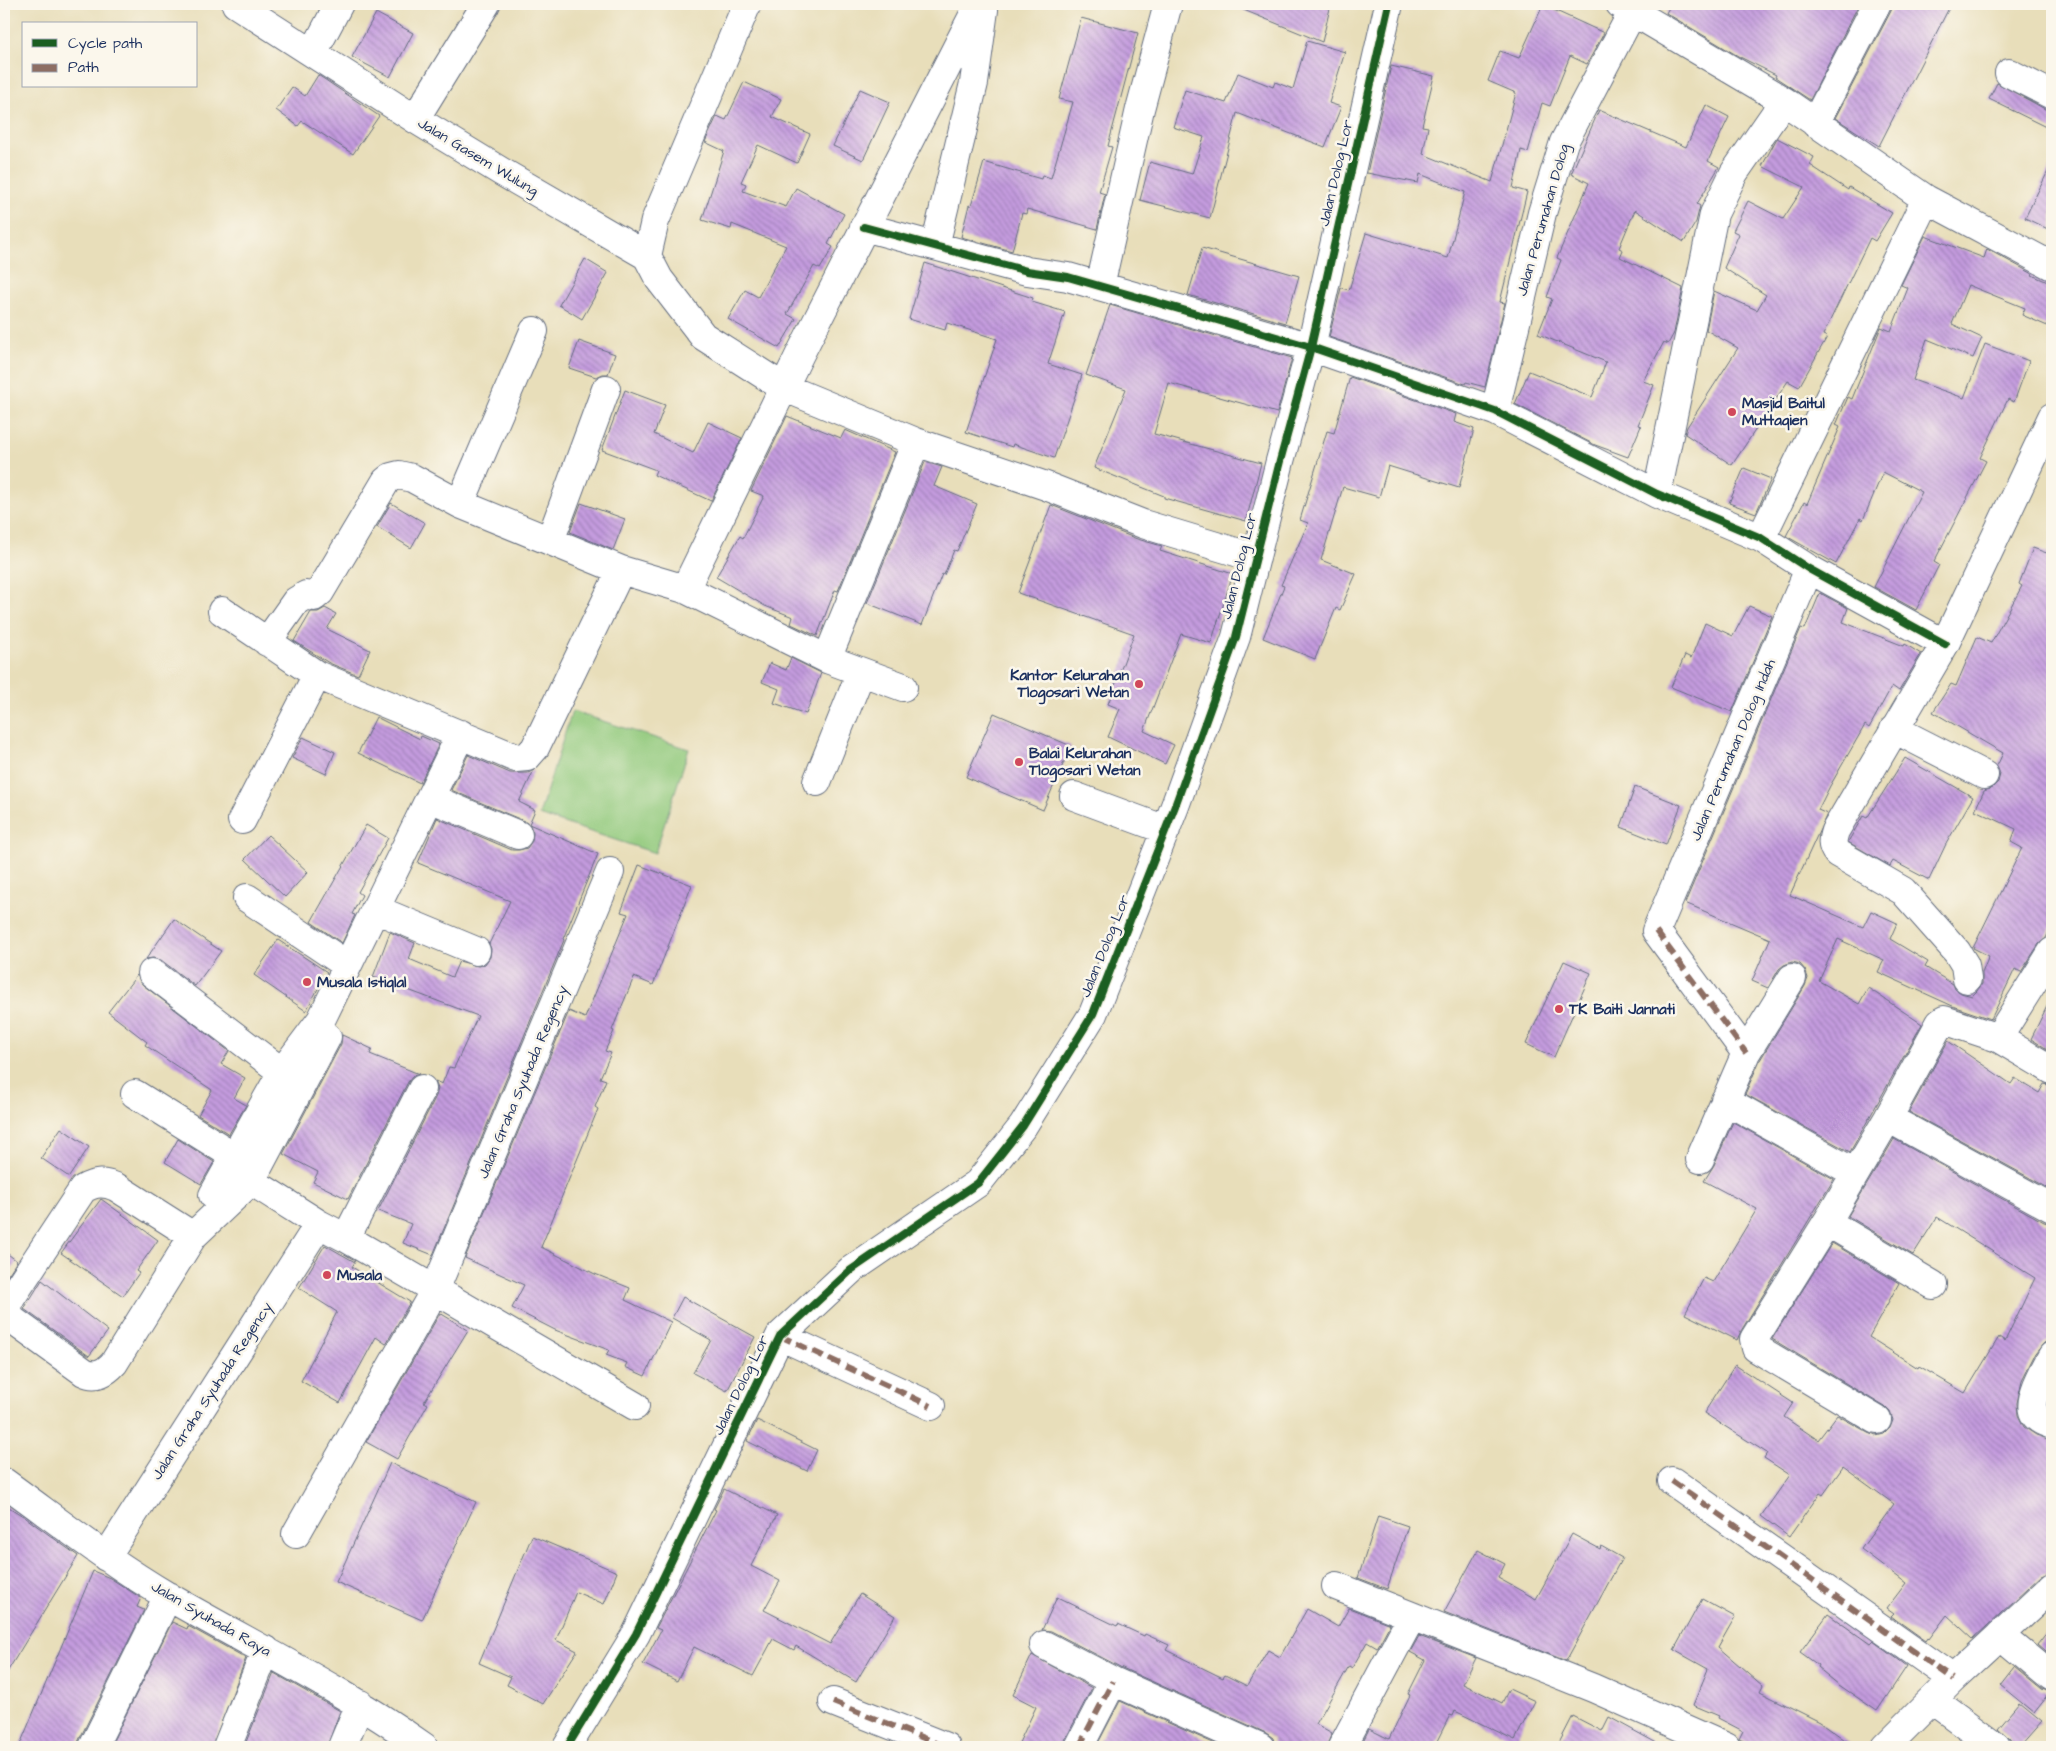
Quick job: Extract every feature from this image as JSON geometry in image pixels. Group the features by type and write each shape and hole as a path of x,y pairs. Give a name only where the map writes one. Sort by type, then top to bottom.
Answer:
{"street":[{"name":"Jalan Gasem Wulung","path":"236,4 502,172 648,256"},
{"path":"313,53 340,4"},
{"path":"416,119 486,4"},
{"path":"685,590 864,227 979,4"},
{"path":"935,246 974,83 985,4"},
{"path":"1100,286 1140,109 1168,4"},
{"name":"Jalan Dolog Lor","path":"567,1747 636,1634 780,1336 851,1270 978,1183 1022,1126 1093,1014 1166,830 1236,637 1311,347 1389,4"},
{"path":"1814,123 1877,4"},
{"path":"742,6 655,221 648,256 658,280 703,336 784,387 916,442 1046,486 1143,524 1256,558"},
{"path":"1626,8 1784,101 1926,199 2052,266"},
{"name":"Jalan Perumahan Dolog","path":"1495,412 1540,222 1564,142 1626,8"},
{"path":"2009,74 2052,95"},
{"path":"1657,494 1714,214 1734,173 1784,101"},
{"path":"1761,538 1926,199"},
{"path":"864,227 1027,271 1068,277 1311,347 1495,412 1657,494 1761,538 1809,569 1878,609 1945,644"},
{"path":"460,504 534,331"},
{"path":"550,541 606,389"},
{"path":"1967,979 1965,964 1957,952 1903,891 1837,853 1833,848 1835,831 1945,644 2052,417"},
{"path":"827,659 916,442"},
{"path":"266,642 296,600 306,595 314,597 320,592 386,481 399,474 412,478 460,504 621,570 685,590 827,659 903,687"},
{"name":"Jalan Perumahan Dolog Indah","path":"1746,1053 1656,930 1809,569"},
{"path":"222,611 266,642 317,674 516,758 527,757 534,748 621,570"},
{"path":"817,782 861,672"},
{"path":"242,820 317,674"},
{"path":"1894,729 1984,775"},
{"path":"213,1194 282,1072 321,1020 461,734"},
{"path":"1074,796 1166,830"},
{"path":"430,798 518,835"},
{"name":"Jalan Graha Syuhada Regency","path":"296,1534 435,1290 610,872"},
{"path":"247,898 347,965"},
{"path":"375,909 476,951"},
{"path":"1998,1038 2052,952"},
{"path":"152,974 282,1072"},
{"path":"1700,1159 1746,1053 1792,978"},
{"path":"1877,1420 1754,1346 1754,1340 1827,1222 1888,1118 1940,1023 1944,1020 1998,1038 2052,1070"},
{"path":"193,1236 116,1187 106,1183 94,1183 83,1189 11,1298 8,1304 8,1315 84,1372 95,1375 103,1372 114,1363 193,1236 251,1181 328,1037"},
{"path":"346,1238 422,1090"},
{"path":"135,1094 234,1156"},
{"path":"1725,1100 1855,1173"},
{"path":"1888,1118 2052,1208"},
{"path":"251,1181 319,1224 635,1406"},
{"path":"1827,1222 1932,1285"},
{"name":"Jalan Graha Syuhada Regency","path":"106,1557 319,1224"},
{"path":"780,1336 931,1406"},
{"path":"2042,1417 2032,1400 2052,1356"},
{"path":"1672,1481 1953,1679"},
{"name":"Jalan Syuhada Raya","path":"4,1482 106,1557 168,1596 360,1704 424,1747"},
{"path":"1336,1586 1593,1688 1726,1747"},
{"path":"1885,1747 1953,1679 2052,1587"},
{"path":"93,1747 168,1596"},
{"path":"1342,1747 1412,1616"},
{"path":"2000,1635 2052,1678"},
{"path":"1044,1646 1113,1681 1260,1747"},
{"path":"227,1747 266,1650"},
{"path":"1079,1747 1113,1681"},
{"path":"1932,1700 1996,1747"},
{"path":"833,1702 946,1747"},
{"path":"342,1747 360,1704"}],"green space":[{"path":"572,711 689,749 655,853 539,815"}],"building":[{"path":"1229,4 1331,4 1322,42"},
{"path":"1671,4 1853,4 1858,6 1810,100 1775,77 1776,75 1738,56 1666,13"},
{"path":"1893,4 1951,4 1879,146 1835,118"},
{"path":"1543,5 1604,33 1587,64 1570,56 1550,106 1542,103 1528,152 1521,150 1513,188 1527,192 1500,302 1505,303 1485,387 1466,382 1465,384 1329,337 1341,288 1349,290 1366,233 1448,258 1465,192 1420,174 1418,183 1367,173 1391,66 1434,76 1422,126 1428,127 1423,154 1492,182 1516,93 1488,81 1500,51 1519,58"},
{"path":"376,13 413,33 390,77 352,57"},
{"path":"1081,18 1138,33 1108,146 1112,147 1099,192 1105,194 1097,229 1027,209 1026,214 1022,213 1012,251 961,237 969,205 971,206 984,162 1041,179 1042,175 1051,178 1073,102 1059,99"},
{"path":"1307,41 1345,52 1329,103 1341,107 1325,147 1237,113 1210,218 1140,200 1150,162 1192,174 1204,137 1173,127 1185,90 1226,103 1238,73 1273,87 1275,82 1293,89"},
{"path":"318,75 379,116 353,154 302,121 298,126 276,110 292,87 305,96"},
{"path":"744,82 781,99 772,117 810,134 797,163 758,145 741,182 746,184 743,191 786,207 796,188 844,214 828,244 833,247 820,269 814,266 787,314 796,319 779,348 728,319 745,290 758,297 786,246 732,224 731,229 702,220 724,151 705,142 717,116 726,120"},
{"path":"1997,83 2052,111 2052,130 1989,99"},
{"path":"860,89 890,102 863,160 833,146"},
{"path":"1706,105 1729,117 1708,161 1719,167 1697,204 1700,206 1696,222 1684,242 1635,210 1619,248 1623,250 1620,257 1683,288 1674,333 1668,344 1664,342 1643,381 1654,385 1638,425 1641,426 1628,457 1595,445 1515,404 1529,371 1592,397 1606,362 1538,334 1552,299 1547,297 1561,260 1557,258 1589,183 1571,174 1599,110 1686,147"},
{"path":"1777,138 1814,157 1810,165 1848,190 1849,187 1892,213 1875,241 1870,238 1823,335 1827,337 1799,387 1788,381 1732,465 1685,434 1687,427 1738,348 1706,330 1714,291 1757,310 1766,295 1724,268 1739,234 1733,231 1748,201 1783,219 1804,187 1762,166"},
{"path":"2052,163 2052,231 2025,218"},
{"path":"1925,236 1984,258 1987,249 2032,275 2052,284 2052,328 2022,315 2025,308 1968,285 1952,324 1982,338 1973,358 1927,339 1913,380 1964,398 1985,344 2029,361 2014,402 2008,399 1980,458 1986,461 1934,562 1939,565 1916,610 1874,587 1922,492 1883,472 1863,520 1860,518 1836,564 1786,536 1804,502 1807,504 1840,427 1836,425 1848,397 1852,399 1881,327 1891,331 1908,288 1901,285"},
{"path":"1202,248 1299,276 1285,323 1188,295"},
{"path":"585,259 608,273 582,319 559,305"},
{"path":"925,263 1033,298 1032,302 1065,312 1048,364 1082,375 1054,458 1013,444 1012,447 966,432 997,339 947,323 945,330 909,319"},
{"path":"1110,305 1292,358 1277,413 1169,383 1154,434 1261,463 1246,521 1164,498 1164,496 1094,468 1126,389 1086,375"},
{"path":"579,341 615,354 608,374 596,377 569,368"},
{"path":"1350,377 1456,414 1454,422 1474,429 1459,488 1388,466 1379,497 1343,487 1321,560 1356,574 1340,610 1336,608 1315,659 1263,638 1284,586 1281,585 1308,523 1300,520 1327,431 1334,433"},
{"path":"625,390 665,405 654,434 693,453 708,422 742,438 711,501 654,475 656,470 602,450"},
{"path":"787,416 841,438 845,430 895,452 838,591 835,590 817,636 791,624 793,617 765,606 716,577 740,536 743,538 764,496 751,491"},
{"path":"925,462 942,467 934,486 977,504 957,551 954,550 944,575 942,574 922,625 867,603"},
{"path":"1744,468 1771,479 1756,513 1729,503"},
{"path":"391,503 425,523 411,548 377,527"},
{"path":"581,503 625,519 613,550 570,532"},
{"path":"1051,505 1137,539 1162,546 1160,551 1233,574 1211,643 1181,634 1144,731 1174,745 1165,764 1108,737 1120,709 1108,704 1134,634 1018,593"},
{"path":"2033,548 2052,555 2052,926 2046,938 2039,944 2021,972 2015,969 1991,1019 1955,1007 1878,972 1884,960 1838,939 1819,981 1859,1004 1868,988 1922,1024 1850,1152 1745,1094 1760,1060 1805,986 1808,978 1805,970 1800,964 1792,962 1779,969 1768,988 1752,981 1770,939 1685,903 1801,628 1805,629 1820,593 1848,608 1843,622 1904,646 1905,644 1921,654 1899,691 1892,686 1869,728 1865,725 1830,786 1818,810 1827,814 1790,895 1863,927 1871,911 1897,923 1890,939 1928,962 1925,967 1953,984 1955,989 1961,993 1972,996 1977,991 1982,984 1982,973 1989,956 1973,948 2022,848 2011,842 2016,829 1975,810 1984,791 1992,788 1998,782 2000,774 1997,766 2003,753 1933,712 1951,684 1956,686 1977,637 1991,643 2022,586 2019,584"},
{"path":"1749,606 1772,616 1732,712 1671,687 1685,655 1691,658 1705,623 1733,636"},
{"path":"325,608 336,614 327,629 370,650 358,675 329,663 294,641 311,612 318,612"},
{"path":"791,658 821,673 806,714 774,703 779,689 762,682 770,663 786,670"},
{"name":"Balai Kelurahan Tlogosari Wetan","path":"994,713 1071,746 1043,810 966,777"},
{"path":"376,717 420,739 421,736 439,744 420,783 358,753"},
{"path":"303,737 335,752 326,774 292,758"},
{"path":"468,755 510,773 528,773 534,770 519,802 535,810 529,824 598,854 433,1255 403,1243 411,1224 378,1211 436,1096 438,1089 435,1081 442,1084 449,1067 454,1068 478,1016 373,977 390,932 415,943 409,959 452,977 459,961 478,966 485,964 490,957 491,949 489,944 510,901 418,863 437,818 512,850 527,848 532,841 533,833 530,825 524,821 451,790"},
{"path":"1905,758 1973,797 1946,844 1929,880 1893,861 1890,866 1848,842 1863,816 1867,818"},
{"path":"1635,787 1681,805 1666,845 1621,827"},
{"path":"366,825 388,838 358,892 362,895 352,914 355,915 342,943 311,922"},
{"path":"268,835 308,872 285,897 245,859"},
{"path":"639,865 692,885 653,985 634,977 605,1051 611,1053 600,1078 606,1080 595,1107 598,1109 541,1247 595,1274 630,1288 625,1300 671,1322 645,1376 625,1367 627,1363 606,1355 609,1350 555,1330 512,1308 524,1285 465,1258 569,1011 585,1018 628,914 621,912"},
{"path":"174,919 221,951 195,986 161,960 146,959"},
{"path":"278,940 327,972 306,1011 254,975"},
{"name":"TK Baiti Jannati","path":"1564,961 1591,973 1554,1057 1526,1044"},
{"path":"137,975 143,985 229,1051 221,1064 245,1078 234,1098 246,1105 229,1134 198,1115 212,1090 145,1045 147,1042 108,1012"},
{"path":"2052,996 2052,1052 2031,1039"},
{"path":"342,1035 372,1049 370,1054 419,1074 413,1076 408,1082 348,1199 313,1182 318,1172 283,1154 341,1044"},
{"path":"1948,1041 2011,1084 2015,1078 2039,1093 2044,1084 2052,1086 2052,1190 1909,1112"},
{"path":"1733,1122 1834,1179 1737,1340 1685,1314 1704,1278 1713,1282 1757,1209 1704,1181 1714,1165"},
{"path":"61,1128 89,1147 69,1177 41,1158"},
{"path":"178,1139 214,1162 201,1184 165,1162"},
{"path":"1894,1139 2044,1222 2052,1224 2052,1340 2044,1343 2035,1354 2022,1380 2017,1403 2018,1415 2024,1427 2036,1435 2052,1440 2052,1572 2041,1576 1973,1639 1947,1615 1926,1641 1891,1616 1894,1613 1887,1608 1906,1583 1861,1549 1894,1504 1843,1467 1823,1495 1820,1493 1789,1537 1761,1516 1790,1475 1764,1458 1767,1453 1704,1413 1735,1365 1793,1403 1784,1417 1818,1440 1837,1415 1876,1436 1884,1434 1890,1428 1893,1420 1890,1412 1885,1407 1772,1339 1832,1243 1899,1283 1869,1337 1918,1368 1919,1366 1965,1393 1999,1337 2005,1341 2035,1278 1937,1217 1913,1255 1848,1216"},
{"path":"101,1199 158,1240 136,1271 139,1273 123,1296 61,1253"},
{"path":"325,1245 355,1262 352,1267 410,1302 386,1344 376,1337 340,1403 301,1381 337,1312 299,1288"},
{"path":"4,1251 17,1261 4,1281"},
{"path":"42,1280 108,1331 89,1356 24,1309"},
{"path":"683,1297 755,1337 727,1391 693,1373 711,1340 672,1318"},
{"path":"440,1313 468,1330 424,1402 428,1404 397,1459 366,1442"},
{"path":"2052,1390 2052,1408 2048,1404"},
{"path":"757,1420 817,1450 807,1471 747,1441"},
{"path":"390,1463 476,1502 422,1620 336,1582"},
{"path":"724,1489 777,1515 751,1566 780,1581 764,1610 830,1644 860,1594 895,1616 856,1682 796,1646 794,1650 773,1639 753,1676 694,1647 677,1681 643,1664 661,1630 656,1628 716,1510 714,1509"},
{"path":"4,1504 78,1556 4,1677"},
{"path":"1378,1516 1408,1526 1387,1589 1358,1578"},
{"path":"1572,1534 1600,1549 1601,1546 1622,1558 1566,1661 1444,1612 1478,1550 1505,1564 1498,1578 1536,1599"},
{"path":"532,1536 617,1572 604,1604 576,1592 556,1640 577,1651 543,1704 507,1685 511,1677 479,1663"},
{"path":"93,1571 110,1578 141,1598 137,1607 144,1610 77,1747 19,1747"},
{"path":"1057,1597 1117,1626 1118,1624 1169,1645 1166,1650 1223,1678 1225,1675 1247,1686 1268,1650 1280,1657 1307,1609 1338,1627 1349,1608 1390,1624 1377,1648 1367,1642 1352,1668 1349,1666 1316,1724 1332,1733 1326,1747 1275,1747 1273,1738 1266,1733 1120,1667 1051,1631 1042,1630"},
{"path":"1702,1599 1735,1617 1718,1647 1763,1686 1760,1692 1820,1722 1855,1747 1756,1747 1739,1739 1743,1731 1718,1718 1719,1716 1693,1705 1708,1669 1674,1650"},
{"path":"1828,1614 1870,1644 1873,1641 1907,1666 1877,1711 1839,1685 1817,1667 1818,1665 1800,1652"},
{"path":"172,1622 187,1629 188,1626 246,1658 212,1747 110,1747"},
{"path":"2052,1626 2052,1658 2037,1645"},
{"path":"1419,1636 1476,1658 1463,1684 1502,1703 1509,1689 1535,1701 1515,1740 1455,1711 1453,1716 1450,1715 1434,1747 1360,1747 1369,1729 1389,1739 1425,1660 1410,1652"},
{"path":"1032,1655 1092,1688 1063,1747 1017,1747 1036,1707 1013,1695"},
{"path":"2014,1667 2042,1690 2050,1693 2034,1713 2000,1685"},
{"path":"274,1673 340,1711 327,1747 244,1747"},
{"path":"1120,1701 1222,1747 1096,1747"},
{"path":"2019,1704 2041,1722 2019,1747 2011,1747 2010,1740 1998,1729"},
{"path":"1573,1716 1602,1731 1609,1717 1664,1747 1557,1747"}],"marked path":[{"path":"1656,931 1746,1053"},
{"path":"780,1336 931,1406"},
{"path":"1672,1481 1953,1679"},
{"path":"1079,1747 1113,1681"},
{"path":"833,1702 946,1747"}],"cycle path":[{"path":"567,1747 636,1634 780,1336 851,1270 978,1183 1023,1126 1093,1014 1175,806 1236,637 1311,347 1389,4"},
{"path":"864,227 1027,271 1068,277 1311,347 1495,411 1657,494 1761,538 1809,569 1945,644"}],"place":[{"name":"Masjid Baitul Muttaqien","path":"1732,412"},
{"name":"Kantor Kelurahan Tlogosari Wetan","path":"1139,684"},
{"name":"Balai Kelurahan Tlogosari Wetan","path":"1019,762"},
{"name":"Musala Istiqlal","path":"307,982"},
{"name":"TK Baiti Jannati","path":"1559,1009"},
{"name":"Musala","path":"327,1275"}]}
